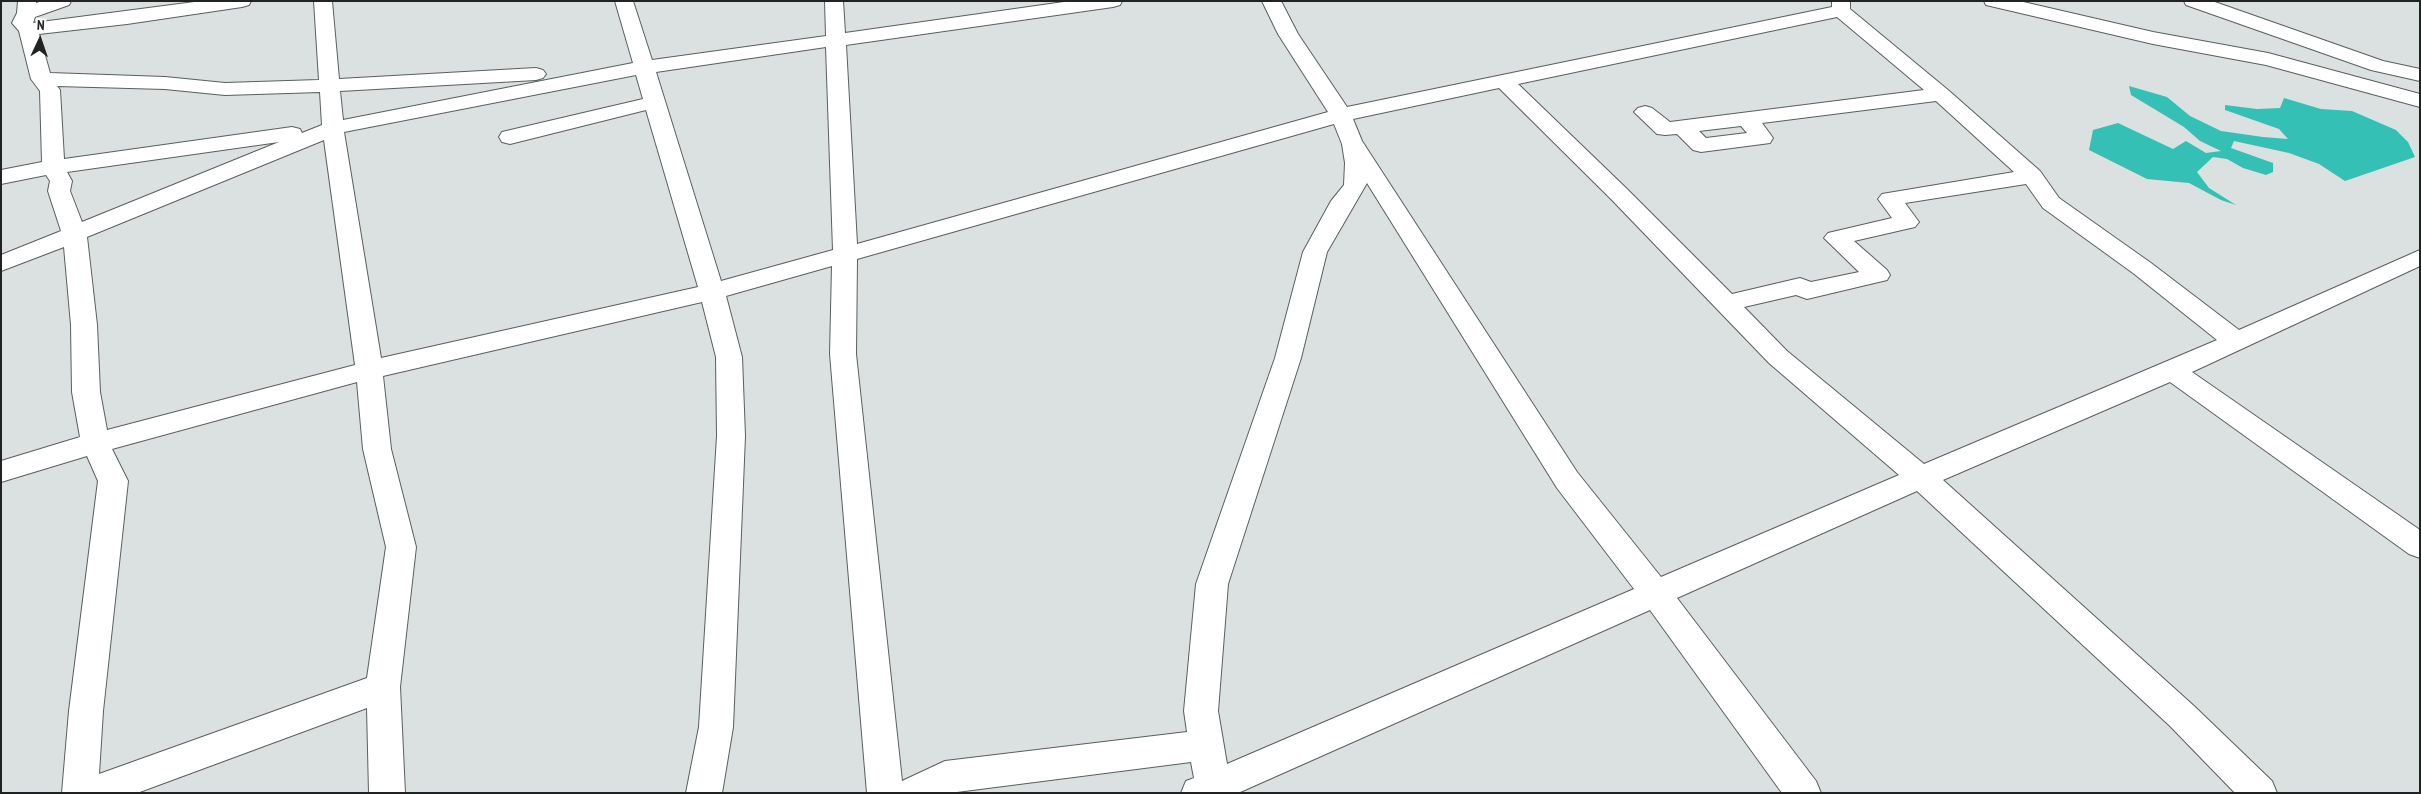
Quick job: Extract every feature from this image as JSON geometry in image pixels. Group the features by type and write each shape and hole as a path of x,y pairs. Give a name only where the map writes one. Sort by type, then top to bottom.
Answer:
{"street":[{"path":"21,19 62,1"},
{"path":"21,19 128,18 242,1"},
{"path":"323,1 334,128 370,370 377,449 400,547 383,687 387,793"},
{"path":"624,1 712,292 729,357 731,436 716,727 704,793"},
{"path":"834,1 845,253 843,354 885,793"},
{"path":"1,177 53,167 334,128 645,67 1112,1"},
{"path":"1271,1 1288,34 1346,128 1567,480 1655,593 1803,793"},
{"path":"1993,1 2153,38 2268,59 2420,101"},
{"path":"2193,1 2378,66 2417,73"},
{"path":"1,472 95,443 370,370 712,292 845,253 1346,128 1503,81 1841,6 2032,176 2051,203 2142,268 2237,342"},
{"path":"21,19 42,79 50,90 53,167 61,181 59,191 74,235 84,324 86,392 95,443 113,481 86,711 80,793"},
{"path":"42,79 165,83 225,89 329,86 645,67"},
{"path":"1503,81 1619,194 1778,357 1921,477 2182,716 2259,793"},
{"path":"1646,112 1665,129 1682,127 1701,145 1762,138 1747,119 1941,94"},
{"path":"510,137 655,102"},
{"path":"1,264 334,128"},
{"path":"1346,128 1356,163 1355,186 1343,202 1315,252 1288,358 1212,584 1201,711 1207,745 1209,791 1655,593 1921,477 2172,371 2420,257"},
{"path":"1726,304 1800,286 1807,291 1878,275 1836,238 1907,222 1890,199 2032,176"},
{"path":"2172,371 2420,546"},
{"path":"92,793 383,687"},
{"path":"913,793 945,777 1207,745"}],"water":[{"path":"2129,86 2167,97 2190,116 2221,131 2263,137 2288,139 2279,129 2225,110 2225,105 2257,109 2280,108 2284,98 2321,109 2352,111 2396,130 2408,142 2415,157 2345,181 2319,164 2289,153 2234,141 2231,148 2273,163 2273,172 2266,175 2243,168 2227,159 2213,157 2197,172 2209,188 2236,205 2221,200 2189,183 2147,179 2089,150 2093,130 2118,123 2173,149 2186,141 2206,153 2221,151 2200,141 2184,127 2131,95"}]}
